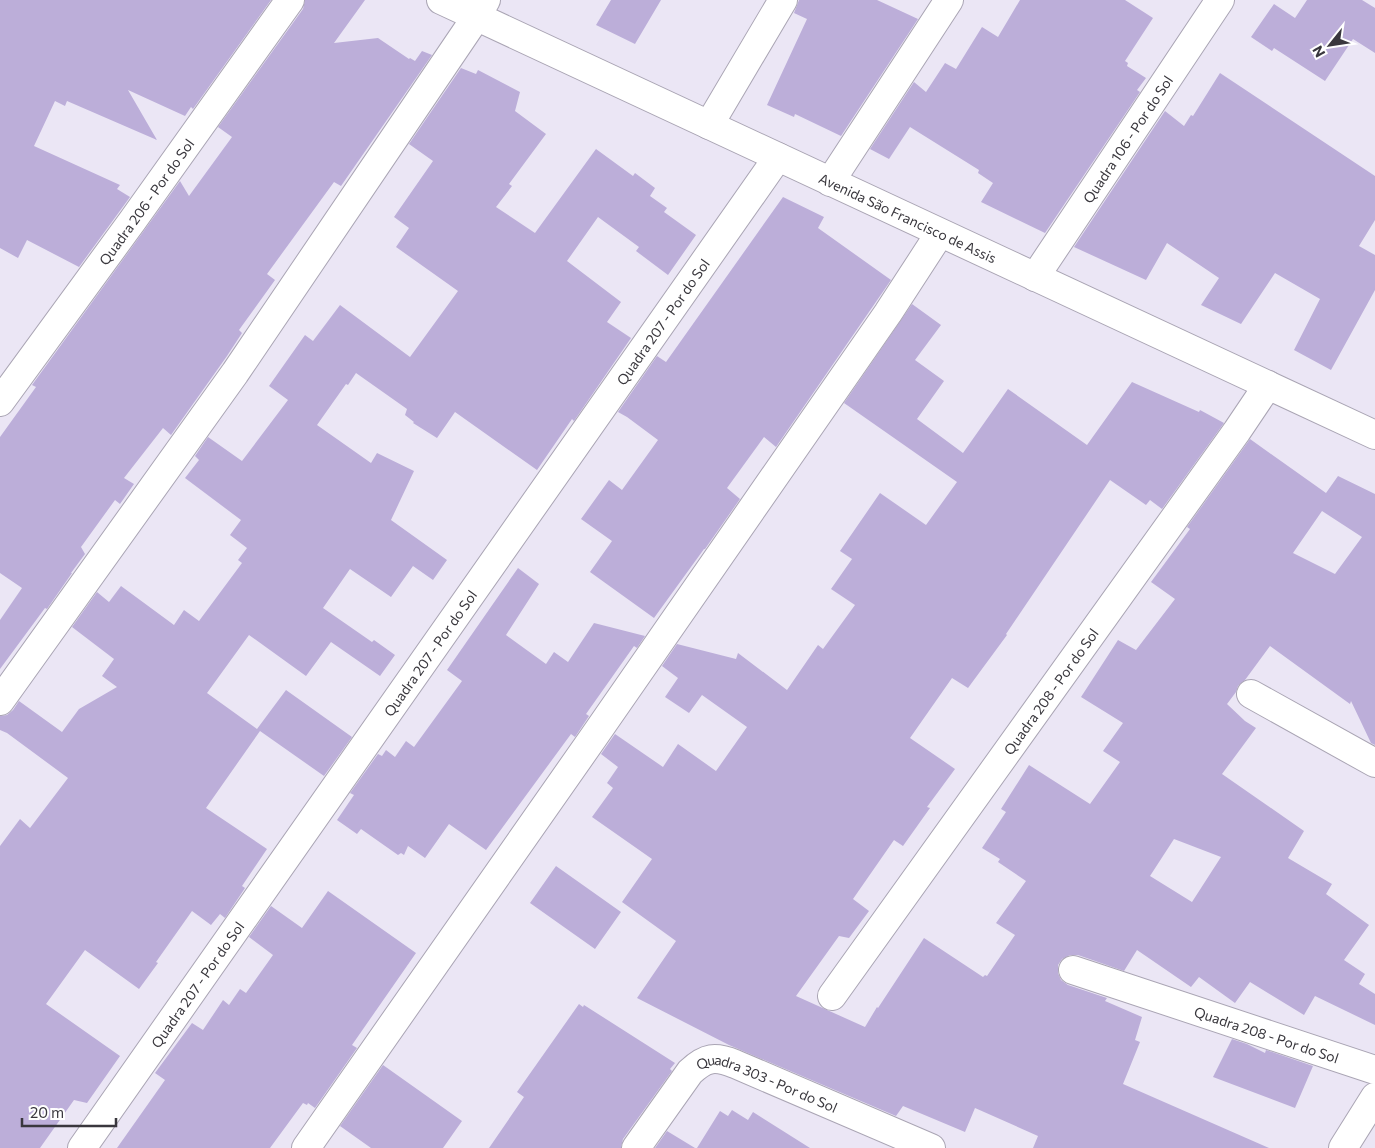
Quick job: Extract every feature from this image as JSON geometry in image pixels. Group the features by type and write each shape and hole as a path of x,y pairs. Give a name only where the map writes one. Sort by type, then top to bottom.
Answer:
{"street":[{"name":"Quadra 206 - Por do Sol","path":"0,402 290,0"},
{"name":"Avenida São Francisco de Assis","path":"441,0 481,8 709,125 1375,436"},
{"path":"709,125 783,0"},
{"path":"830,182 950,0"},
{"name":"Quadra 106 - Por do Sol","path":"1035,277 1220,0"},
{"path":"0,701 235,373 481,8"},
{"name":"Quadra 207 - Por do Sol","path":"82,1148 778,157"},
{"path":"306,1148 888,313 940,233"},
{"name":"Quadra 208 - Por do Sol","path":"832,996 1232,440 1268,386"},
{"path":"1251,694 1375,763"},
{"name":"Quadra 208 - Por do Sol","path":"1073,970 1375,1070"},
{"name":"Quadra 303 - Por do Sol","path":"636,1148 690,1072 697,1065 714,1058 723,1059 931,1148"},
{"path":"1343,1148 1375,1097"}],"building":[{"path":"0,0 271,0 193,109 191,107 185,116 128,90 157,140 67,101 65,106 55,101 34,146 120,185 117,189 130,197 79,267 27,240 18,258 0,248"},
{"path":"305,0 365,0 334,43 378,38 415,61 422,51 432,55 341,186 334,182 267,274 275,280 239,330 242,333 227,356 171,435 163,428 124,478 134,484 120,504 115,500 81,547 85,554 47,609 45,608 0,669 0,620 22,588 0,573 0,437 36,387 32,385 180,181 189,196 232,137 218,127 303,9"},
{"path":"611,0 661,0 635,44 596,25"},
{"path":"799,0 877,0 918,19 841,136 795,114 794,117 767,105 807,19 794,13"},
{"path":"1020,0 1125,0 1153,18 1125,61 1128,63 1127,66 1146,78 1137,90 1140,92 1045,233 981,202 993,183 978,173 979,170 910,127 889,159 870,149 914,82 926,92 945,63 956,69 982,27 998,37"},
{"path":"1307,0 1362,0 1375,8 1375,53 1353,39 1325,81 1274,48 1272,51 1251,37 1274,4 1295,18"},
{"path":"461,68 476,74 478,70 520,92 515,111 546,134 509,184 512,186 496,207 535,233 596,149 633,176 635,173 655,188 650,196 667,208 664,212 696,235 668,275 636,251 639,247 598,217 567,261 621,302 607,322 631,338 574,421 572,419 537,470 455,412 437,438 413,423 405,415 407,409 356,373 348,385 346,384 317,425 371,463 377,453 414,471 391,520 447,560 433,580 413,566 391,597 350,569 323,608 372,642 374,640 395,655 380,676 331,642 306,676 249,635 207,693 257,729 286,690 352,737 324,776 260,731 206,808 267,849 242,886 245,888 225,918 220,914 211,925 192,911 139,989 85,950 46,1004 120,1056 87,1103 74,1100 40,1148 0,1148 0,846 20,819 30,828 68,778 7,733 0,730 0,716 7,715 19,701 62,732 79,709 117,687 102,676 114,659 72,627 97,592 109,602 121,586 174,625 184,610 199,621 242,563 238,560 247,548 230,535 241,520 185,478 199,460 195,456 208,437 242,461 288,400 269,386 305,335 313,341 340,305 410,357 458,291 396,247 409,228 394,217 433,161 409,144"},
{"path":"1220,73 1375,176 1375,220 1359,246 1375,255 1375,290 1331,370 1294,350 1320,299 1275,273 1241,324 1201,305 1219,278 1167,243 1146,280 1074,247 1165,111 1184,126 1191,115 1193,116"},
{"path":"783,197 824,217 818,228 891,280 776,447 764,437 727,488 740,499 654,618 590,572 612,541 581,519 609,480 622,490 658,440 618,412 657,356 666,362"},
{"path":"912,304 941,325 915,360 944,381 917,419 963,453 1008,389 1087,445 1132,382 1199,412 1200,410 1224,423 1162,509 1150,500 1146,505 1110,480 1007,635 968,688 952,678 910,738 955,769 927,807 930,808 903,846 894,840 853,899 869,911 849,938 839,936 796,996 865,1027 924,938 983,977 987,976 1015,935 996,923 1026,881 998,862 1000,859 982,848 1006,812 1001,809 1029,765 1090,804 1120,762 1103,751 1123,723 1081,697 1118,640 1136,650 1175,599 1151,582 1190,529 1187,527 1250,439 1326,493 1338,476 1375,494 1375,745 1371,743 1351,701 1350,704 1270,646 1245,680 1238,686 1227,704 1245,721 1256,728 1222,774 1304,831 1288,858 1332,884 1326,894 1369,925 1344,960 1365,974 1359,984 1375,994 1375,1025 1315,996 1304,1015 1250,982 1235,1003 1199,977 1191,987 1137,950 1124,971 1078,955 1070,955 1062,959 1058,965 1058,973 1061,980 1068,985 1107,998 1105,1001 1142,1017 1135,1040 1140,1042 1123,1084 1269,1148 1033,1148 1038,1136 975,1108 965,1132 903,1106 896,1116 729,1045 637,998 676,941 622,902 652,859 592,817 613,788 607,783 618,767 601,754 615,734 663,767 678,744 716,771 747,727 702,695 689,713 665,697 678,678 662,666 677,644 736,659 738,653 787,690 818,645 823,649 855,605 831,589 852,559 840,551 880,493 926,525 957,482 844,403","holes":["1322,511 1362,537 1335,574 1293,553","1174,839 1221,857 1192,902 1150,876"]},
{"path":"518,568 539,584 506,635 546,664 554,652 568,662 594,623 645,636 637,648 634,646 586,714 589,716 575,737 571,734 486,850 449,824 425,858 408,846 404,855 401,853 398,855 361,829 357,834 337,820 354,795 350,793 378,754 382,756 386,750 395,757 406,741 414,747 462,681 447,670"},
{"path":"556,866 621,912 595,949 530,903"},
{"path":"328,891 416,953 352,1045 357,1048 315,1108 308,1103 307,1105 303,1103 270,1148 117,1148 165,1080 155,1073 192,1023 203,1030 223,1000 229,1005 240,989 246,993 273,955 249,937 271,906 302,928"},
{"path":"579,1004 583,1007 584,1005 675,1063 670,1069 672,1071 623,1139 621,1148 489,1148 524,1097 517,1092"},
{"path":"1232,1039 1265,1053 1266,1050 1313,1066 1295,1108 1213,1077"},
{"path":"383,1065 462,1121 443,1148 371,1148 340,1126"},
{"path":"732,1110 748,1120 753,1112 810,1148 697,1148 720,1111 728,1116"},
{"path":"667,1131 695,1148 655,1148"}]}
